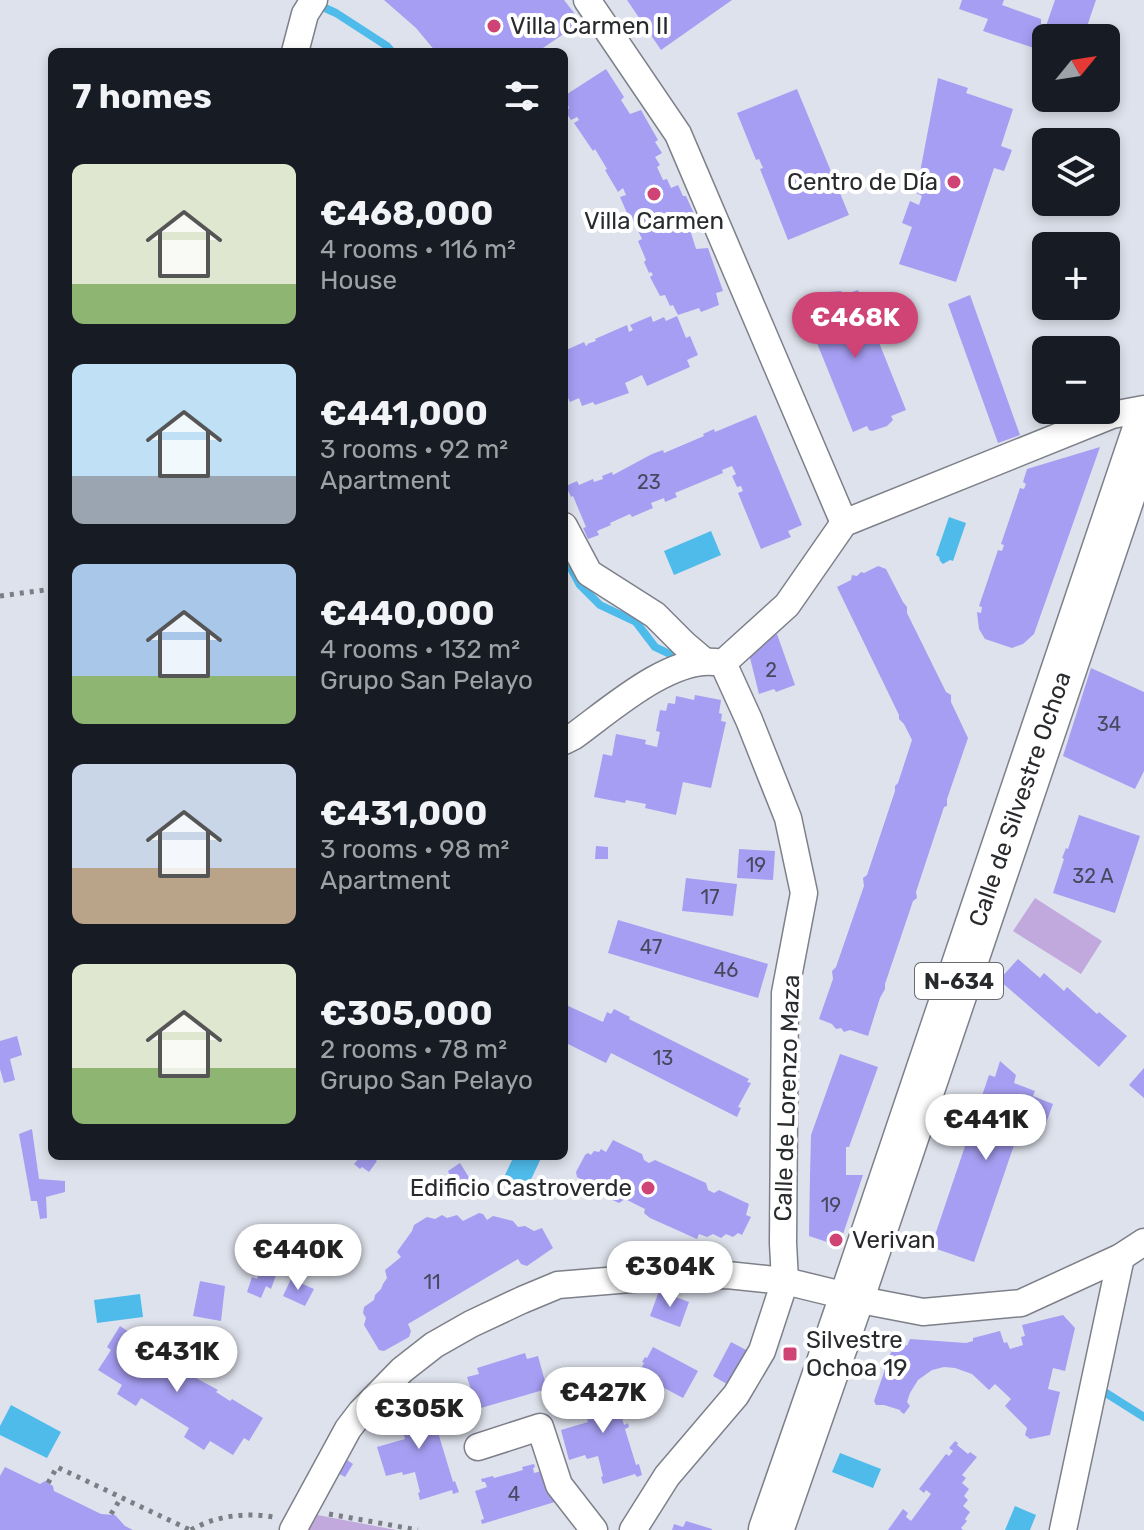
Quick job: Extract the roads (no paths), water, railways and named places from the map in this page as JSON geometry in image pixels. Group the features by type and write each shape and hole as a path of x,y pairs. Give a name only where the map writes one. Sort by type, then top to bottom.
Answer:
{"highway":[{"name":"Calle de Silvestre Ochoa","path":"771,1530 1144,432"}],"street":[{"path":"587,0 678,134 844,523"},
{"path":"296,48 309,7"},
{"path":"568,739 645,684 671,670 713,662 787,605 844,523 1112,415 1144,409"},
{"path":"568,534 589,573 655,615 684,644 713,662"},
{"name":"Calle de Lorenzo Maza","path":"633,1530 667,1476 736,1395 762,1351 785,1281 785,993 804,893 788,818 749,720 713,662"},
{"path":"298,1521 348,1429 402,1370 434,1345 471,1324 558,1285 667,1276 727,1275 785,1281 923,1312 1021,1303 1121,1257 1144,1242"},
{"path":"1063,1530 1121,1257"},
{"path":"478,1447 540,1427 559,1485 594,1530"}],"water":[{"path":"949,517 966,523 953,561 943,564 936,555"},
{"path":"711,531 721,555 674,575 664,551"},
{"path":"512,1160 540,1160 527,1188 504,1177"},
{"path":"140,1294 143,1317 97,1323 94,1300"},
{"path":"11,1405 61,1432 47,1458 0,1435 0,1426"},
{"path":"840,1453 881,1469 873,1488 832,1472"},
{"path":"1015,1506 1036,1515 1030,1530 1005,1530"}],"waterway":[{"path":"316,4 336,13 389,48"},
{"path":"568,562 580,585 600,605 636,622 655,647 676,657"},
{"path":"1106,1393 1144,1417"}],"place":[{"name":"Villa Carmen II","path":"494,26"},
{"name":"Centro de Día","path":"954,182"},
{"name":"Villa Carmen","path":"654,194"},
{"name":"Edificio Castroverde","path":"648,1188"},
{"name":"Verivan","path":"836,1240"},
{"name":"Silvestre Ochoa 19","path":"790,1354"}]}
